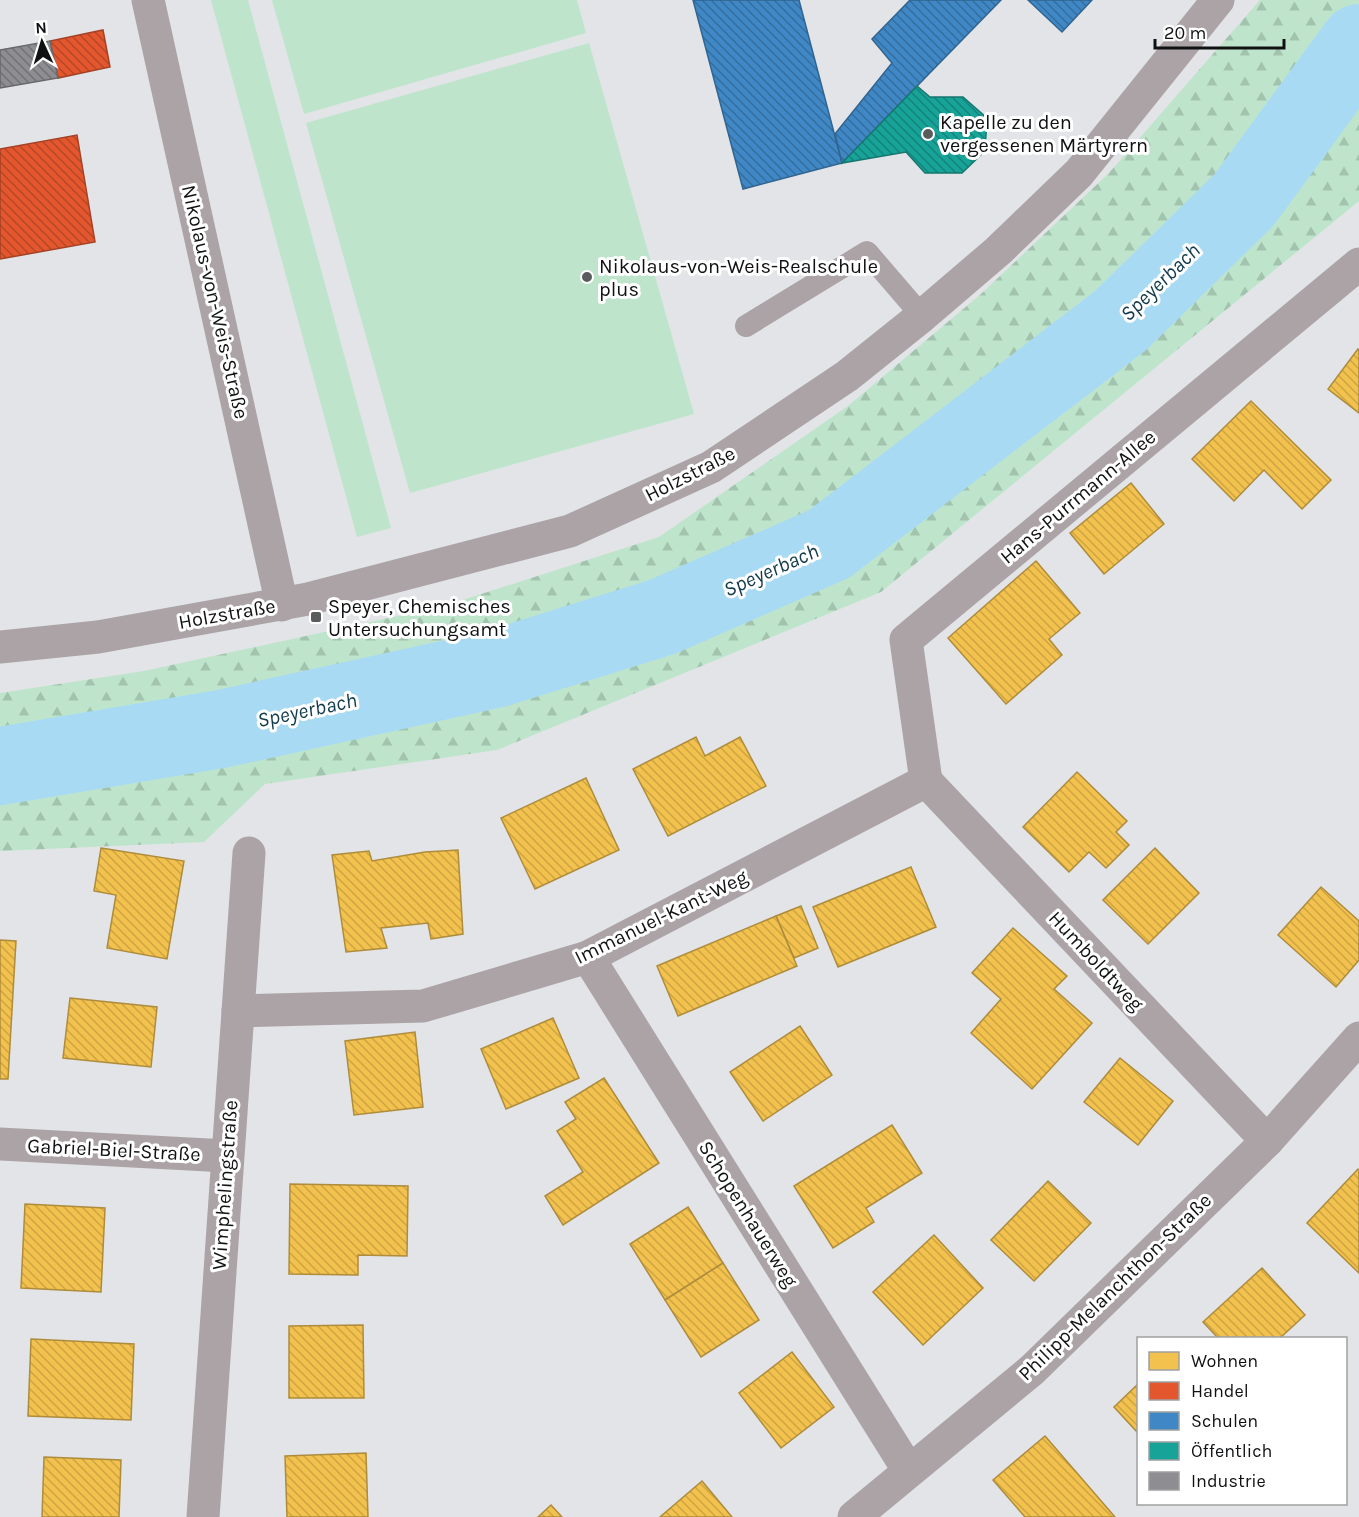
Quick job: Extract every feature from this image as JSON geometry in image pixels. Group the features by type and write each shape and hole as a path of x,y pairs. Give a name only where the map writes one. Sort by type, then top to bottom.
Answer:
{"street":[{"name":"Nikolaus-von-Weis-Straße","path":"148,0 282,605"},
{"name":"Holzstraße","path":"0,647 98,637 282,605 570,531 711,467 847,376 998,251 1078,173 1218,0"},
{"name":"Hans-Purrmann-Allee","path":"926,781 906,640 1359,264"},
{"name":"Immanuel-Kant-Weg","path":"238,1011 423,1006 588,957 926,781"},
{"name":"Humboldtweg","path":"926,781 1267,1141"},
{"name":"Wimphelingstraße","path":"203,1517 249,853"},
{"name":"Schopenhauerweg","path":"588,957 909,1471"},
{"name":"Philipp-Melanchthon-Straße","path":"854,1517 1032,1370 1267,1141 1359,1038"},
{"name":"Gabriel-Biel-Straße","path":"0,1144 227,1156"}],"lane":[{"path":"746,326 867,252 922,316"}],"green space":[{"path":"211,0 248,0 391,528 357,537"},
{"path":"272,0 577,0 586,33 304,114"},
{"path":"1260,0 1359,0 1359,201 881,592 497,750 265,784 204,842 0,851 0,693 144,671 444,606 659,537 848,406 981,294 1109,173"},
{"path":"589,43 694,414 410,493 306,123"}],"building: Wohnen":[{"path":"1359,350 1359,413 1328,389"},
{"path":"1251,401 1331,480 1302,509 1264,470 1234,501 1192,459"},
{"path":"1131,483 1164,524 1104,574 1070,533"},
{"path":"1036,561 1080,613 1049,639 1062,655 1006,704 948,638"},
{"path":"696,737 705,756 740,737 766,786 668,836 633,769"},
{"path":"1077,772 1127,821 1116,832 1129,845 1106,868 1089,852 1069,872 1023,827"},
{"path":"586,778 619,850 535,889 501,818"},
{"path":"101,848 184,861 167,959 107,948 116,895 94,891"},
{"path":"1155,848 1199,893 1148,944 1103,900"},
{"path":"458,850 463,934 431,939 428,923 381,928 387,948 346,952 332,855 369,851 372,861 425,852"},
{"path":"911,867 936,927 838,967 813,907"},
{"path":"1321,887 1359,921 1359,960 1336,987 1278,935"},
{"path":"801,906 818,948 794,958 776,916"},
{"path":"776,916 797,966 678,1016 657,966"},
{"path":"1013,928 1067,976 1054,989 1092,1023 1032,1089 971,1033 1001,999 972,973"},
{"path":"0,940 16,941 8,1079 0,1079"},
{"path":"70,998 157,1007 151,1067 63,1058"},
{"path":"553,1018 579,1078 506,1109 481,1049"},
{"path":"800,1026 832,1075 763,1121 730,1072"},
{"path":"415,1032 423,1107 354,1115 345,1041"},
{"path":"1120,1058 1173,1101 1138,1145 1084,1102"},
{"path":"604,1078 659,1163 563,1225 545,1196 583,1172 557,1131 576,1119 565,1102"},
{"path":"892,1125 922,1173 866,1208 874,1222 833,1248 794,1186"},
{"path":"1359,1170 1359,1273 1307,1223"},
{"path":"1048,1181 1091,1223 1034,1281 991,1240"},
{"path":"290,1184 408,1186 407,1256 358,1255 358,1275 289,1274"},
{"path":"25,1204 105,1208 101,1292 21,1288"},
{"path":"688,1207 723,1263 665,1300 630,1244"},
{"path":"934,1235 983,1288 923,1345 873,1292"},
{"path":"723,1263 759,1320 701,1357 665,1300"},
{"path":"1262,1268 1305,1315 1281,1337 1217,1337 1203,1322"},
{"path":"363,1325 364,1398 289,1398 289,1326"},
{"path":"31,1339 134,1344 131,1420 28,1416"},
{"path":"792,1352 834,1407 781,1448 739,1393"},
{"path":"1137,1385 1137,1432 1114,1407"},
{"path":"1045,1436 1115,1517 1025,1517 993,1480"},
{"path":"366,1453 368,1517 287,1517 285,1456"},
{"path":"44,1457 121,1460 119,1517 42,1517"},
{"path":"702,1481 732,1517 660,1517"},
{"path":"551,1505 562,1517 538,1517"}],"building: Handel":[{"path":"103,30 110,67 58,78 50,41"},
{"path":"77,135 95,242 0,259 0,149"}],"building: Schulen":[{"path":"693,0 799,0 842,163 743,189"},
{"path":"910,0 1001,0 842,163 835,134 892,63 872,39"},
{"path":"1028,0 1092,0 1062,32"}],"building: Öffentlich":[{"name":"Kapelle zu den vergessenen Märtyrern","path":"917,86 930,97 963,97 987,118 985,151 962,173 925,173 906,152 842,163"}],"building: Industrie":[{"path":"50,41 58,78 0,88 0,50"}],"waterway":[{"name":"Speyerbach","path":"0,766 221,729 495,669 662,617 829,544 1120,321 1244,200 1359,43"}],"place":[{"name":"Kapelle zu den vergessenen Märtyrern","path":"928,134"},
{"name":"Nikolaus-von-Weis-Realschule plus","path":"587,277"},
{"name":"Speyer, Chemisches Untersuchungsamt","path":"316,617"}]}
